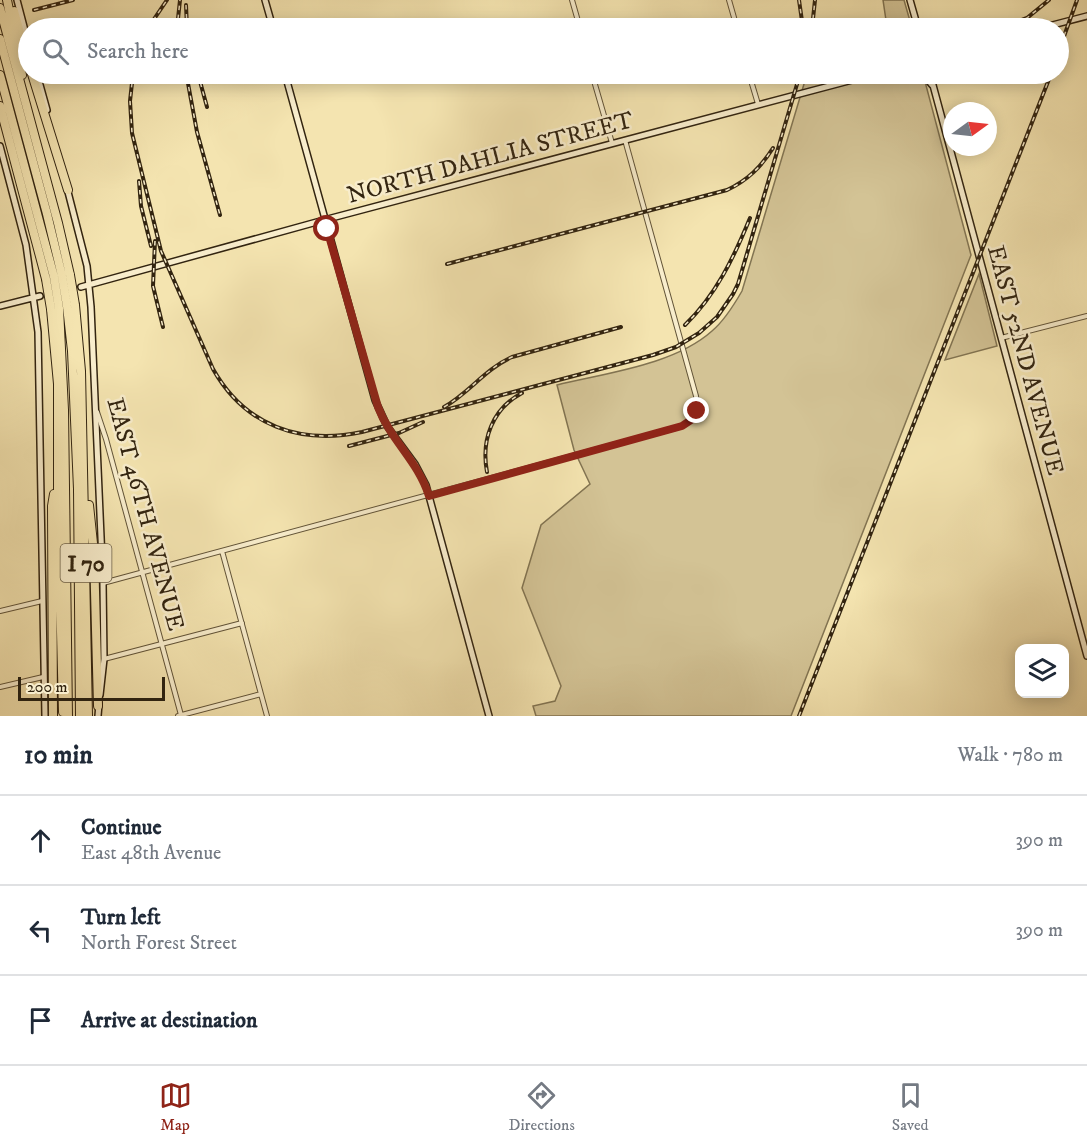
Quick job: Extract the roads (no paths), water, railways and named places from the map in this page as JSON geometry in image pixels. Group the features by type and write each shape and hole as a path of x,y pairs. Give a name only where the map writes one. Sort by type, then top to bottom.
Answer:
{"highway":[{"path":"9,0 18,29"},
{"path":"9,0 18,48"},
{"name":"I 70","path":"0,8 18,71"},
{"path":"0,39 45,204 58,277"},
{"path":"0,75 58,277"},
{"name":"I 70","path":"22,84 63,240 58,277 63,307 81,371 87,716"},
{"path":"23,84 23,88"},
{"path":"35,84 68,190"},
{"name":"I 70","path":"0,106 58,277 63,307 58,384 63,716"},
{"path":"63,307 72,343 75,406 80,716"},
{"path":"63,307 68,716"},
{"path":"82,411 93,553 98,706"},
{"path":"53,716 52,506 58,478"},
{"path":"79,597 87,716"}],"street":[{"path":"17,0 22,18"},
{"path":"265,0 270,18"},
{"path":"572,0 577,18"},
{"path":"729,0 734,18"},
{"path":"910,0 915,18"},
{"path":"1069,21 1087,16"},
{"name":"EAST 46TH AVENUE","path":"40,84 85,256 97,412 180,716"},
{"path":"288,84 378,407 392,434 417,468 429,496 489,716"},
{"path":"595,84 612,143"},
{"path":"752,84 758,104"},
{"name":"NORTH DAHLIA STREET","path":"81,287 835,84"},
{"path":"931,84 935,92"},
{"name":"EAST 52ND AVENUE","path":"933,84 1087,656"},
{"path":"103,583 684,425 695,414 696,396 625,140"},
{"path":"0,146 25,238 38,332 45,716"},
{"path":"0,306 40,296"},
{"path":"1001,338 1087,316"},
{"path":"97,412 104,660 98,716"},
{"path":"222,551 267,716"},
{"path":"0,611 42,601"},
{"path":"104,660 242,623"},
{"path":"0,687 43,676"},
{"path":"180,716 261,694"}],"railway":[{"path":"34,10 73,0"},
{"path":"155,18 167,0"},
{"path":"178,18 180,0"},
{"path":"799,0 802,18"},
{"path":"813,18 815,0"},
{"path":"1027,18 1049,0"},
{"path":"1069,22 1077,0"},
{"path":"186,5 187,18"},
{"path":"132,84 130,101 132,133 161,251 213,369 226,389 241,405 258,417 276,427 317,436 362,432 653,355 676,347 699,333 717,317 738,284 797,84"},
{"path":"188,84 197,132 220,215"},
{"path":"201,84 207,107"},
{"path":"799,716 1047,84"},
{"path":"447,264 727,190 753,172 773,148"},
{"path":"139,181 141,206 151,246"},
{"path":"685,325 706,301 723,275 750,218"},
{"path":"155,241 153,286 163,327"},
{"path":"444,407 502,362 512,357 621,327"},
{"path":"487,472 486,448 491,427 503,408 522,393"},
{"path":"349,446 399,433 423,422"}]}
